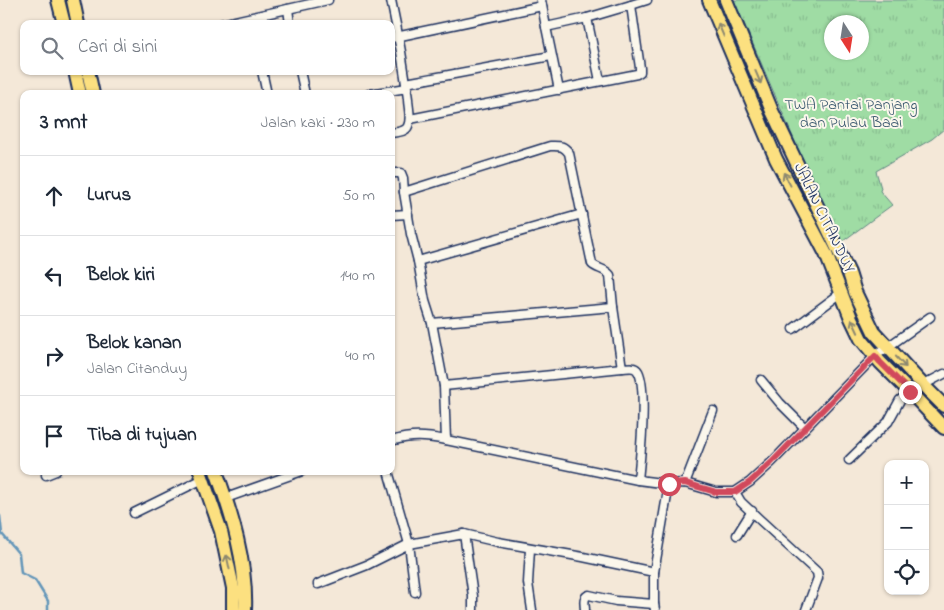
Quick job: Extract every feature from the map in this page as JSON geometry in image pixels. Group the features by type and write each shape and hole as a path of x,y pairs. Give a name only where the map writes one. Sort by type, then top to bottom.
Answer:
{"main road":[{"path":"58,0 63,20"},
{"path":"73,0 77,20"},
{"name":"JALAN CITANDUY","path":"708,0 776,159 826,254 858,334 880,362 944,428"},
{"name":"JALAN CITANDUY","path":"726,0 772,111 849,272 855,292 874,332 944,406"},
{"path":"76,75 79,90"},
{"path":"89,75 92,90"},
{"path":"201,475 221,531 234,588 233,610"},
{"path":"217,475 235,529 244,571 245,610"}],"street":[{"path":"239,20 328,0"},
{"path":"391,0 393,20"},
{"path":"546,28 647,0"},
{"path":"395,132 406,130 410,119 407,85 395,37 542,3 559,90"},
{"path":"410,119 637,74 640,72 640,68 631,5"},
{"path":"288,9 289,20"},
{"path":"587,18 600,81"},
{"path":"386,90 552,56"},
{"path":"263,75 266,90"},
{"path":"301,75 304,90"},
{"path":"404,192 550,146 565,147 570,153 592,264 608,272 610,275 622,368"},
{"path":"395,173 401,173 403,178 411,234 425,301 432,323 444,386 446,440"},
{"path":"395,215 408,214"},
{"path":"418,261 582,214"},
{"path":"793,329 842,293"},
{"path":"432,323 613,307"},
{"path":"395,440 422,436 638,480 669,484 685,483 716,492 735,492 750,482 772,462 875,356 930,317"},
{"path":"444,386 622,368 636,369 642,389 643,426 638,480"},
{"path":"923,385 944,374"},
{"path":"761,380 780,403 805,428"},
{"path":"849,460 888,422 900,400 910,392"},
{"path":"685,483 713,411"},
{"path":"134,512 201,475"},
{"path":"226,498 291,475"},
{"path":"389,475 409,544 415,592"},
{"path":"585,610 584,599 586,596 655,607 654,572 669,484"},
{"path":"735,492 741,502 817,572 818,578 806,610"},
{"path":"738,536 752,511"},
{"path":"464,534 473,596 473,610"},
{"path":"318,584 367,565 409,544 464,534 530,549 583,557 654,572"},
{"path":"530,549 528,583 532,610"}],"green space":[{"name":"TWA Pantai Panjang dan Pulau Baai","path":"734,0 944,0 944,129 932,139 876,171 881,188 880,191 892,205 839,244"}],"waterway":[{"path":"0,516 2,534 19,554 21,573 35,580 48,601 48,610"}],"route":[{"path":"669,484 685,483 716,492 735,492 750,482 772,462 875,356 910,392"}]}
